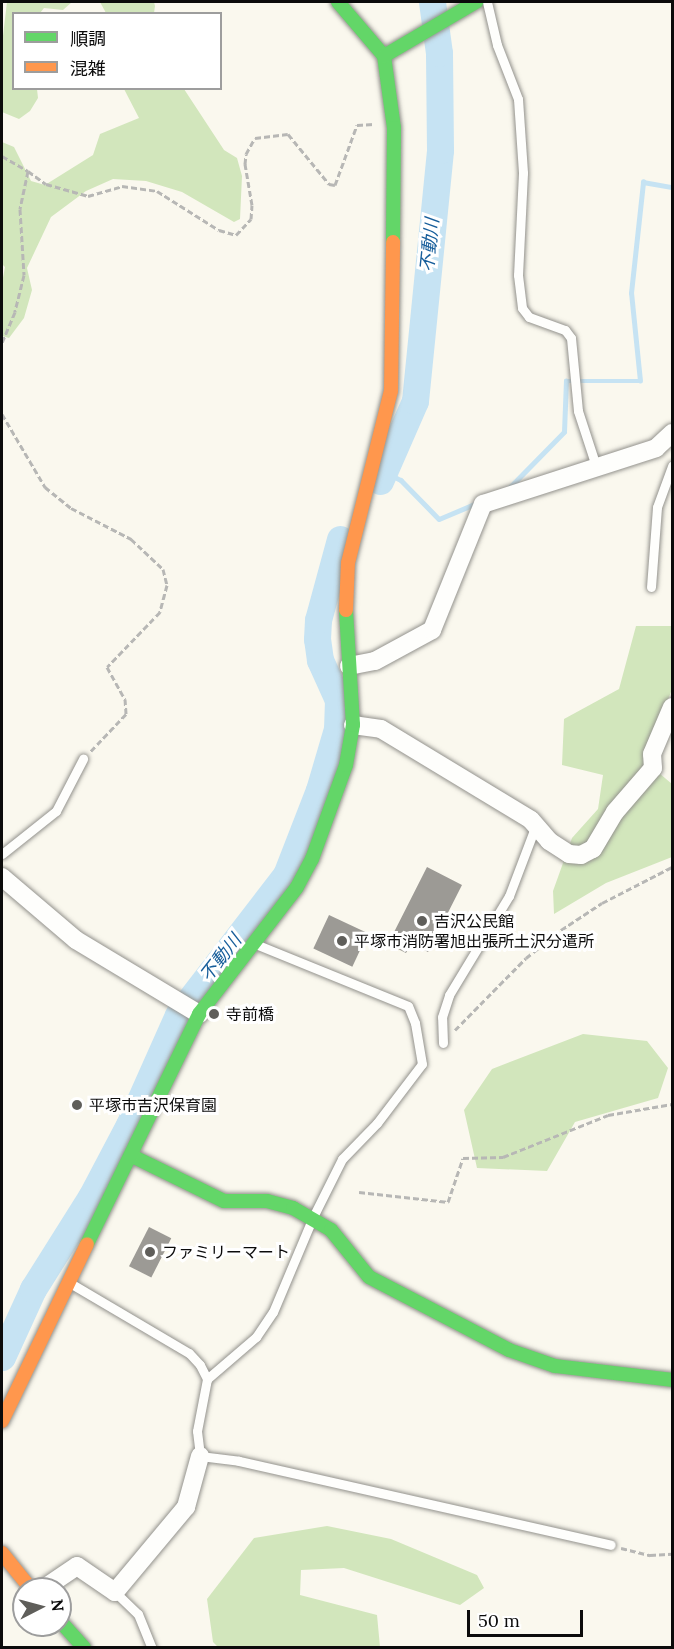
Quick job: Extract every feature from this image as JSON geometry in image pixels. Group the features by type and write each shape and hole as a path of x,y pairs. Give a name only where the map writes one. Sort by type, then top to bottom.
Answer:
{"street":[{"path":"2,1421 199,1014 297,887 312,859 346,765 353,725 345,597 348,563 391,391 394,123 384,56 338,2"},
{"path":"384,56 476,2"},
{"path":"350,666 375,661 432,630 483,504 656,448 672,437"},
{"path":"353,725 381,729 536,825 549,841 569,854 581,855 593,849 615,812 653,768 658,736 672,707"},
{"path":"2,877 76,940 199,1014"},
{"path":"132,1156 224,1201 267,1201 294,1208 338,1237 369,1277 509,1350 555,1366 672,1380"},
{"path":"61,1577 77,1566 115,1592 186,1507 200,1456"},
{"path":"2,1553 21,1577"},
{"path":"72,1634 84,1647"}],"lane":[{"path":"487,2 497,45 518,99 523,173 518,275 522,308 529,317 565,330 571,338 578,411 596,466"},
{"path":"651,587 657,507 672,466"},
{"path":"2,855 56,811 83,759"},
{"path":"443,1042 442,1017 449,995 509,896 536,825"},
{"path":"254,944 408,1006 415,1023 422,1064 377,1123 342,1160 312,1219 273,1312 256,1336 207,1379 197,1431 200,1456 239,1461 611,1545"},
{"path":"70,1283 189,1353 207,1379"},
{"path":"115,1592 138,1614 152,1647"}],"path":[{"path":"2,156 46,184 88,196 122,186 157,191 219,230 236,235 250,219 252,205 245,165 246,154 255,138 288,134 329,184 335,185 357,125 394,123"},
{"path":"2,342 15,312 24,275 20,209 27,171"},
{"path":"2,414 45,488 71,507 131,539 163,569 167,585 160,612 107,666 125,699 126,714 83,759"},
{"path":"443,1042 526,958 561,930 602,903 672,867"},
{"path":"359,1192 448,1202 463,1158 503,1157 608,1115 672,1104"},
{"path":"611,1545 650,1555 672,1554"}],"green space":[{"path":"7,2 72,2 63,10 44,8 41,12 12,12 12,90 37,90 38,98 30,111 19,119 2,112 2,44"},
{"path":"100,2 154,2 155,6 154,12 105,12"},
{"path":"125,90 185,90 224,150 237,158 242,176 240,219 234,222 182,192 146,181 113,179 86,191 51,217 27,268 32,290 24,318 9,338 2,336 2,283 5,267 2,264 2,142 14,147 31,181 45,185 93,155 100,134 139,118"},
{"path":"636,626 672,626 672,689 646,762 672,784 672,857 606,883 554,914 553,891 572,838 598,809 603,775 562,765 564,719 619,689"},
{"path":"583,1034 647,1041 668,1068 658,1098 575,1122 547,1171 477,1168 464,1110 492,1069"},
{"path":"327,1526 391,1539 477,1575 484,1588 460,1605 344,1568 301,1570 300,1595 377,1615 380,1647 219,1648 213,1642 207,1599 254,1538"}],"building":[{"name":"吉沢公民館","path":"427,867 462,885 428,952 411,943 406,953 388,944"},
{"name":"平塚市消防署旭出張所土沢分遣所","path":"329,915 368,933 352,967 313,949"},
{"name":"ファミリーマート","path":"149,1227 171,1238 151,1278 129,1266"}],"waterway":[{"name":"不動川","path":"380,481 415,401 440,150 439,53 432,2"},
{"path":"507,490 564,432 566,381 640,381 631,293 643,182 672,187"},
{"path":"385,472 401,480 439,519 477,503"},
{"name":"不動川","path":"2,1357 33,1289 91,1197 129,1125 178,1015 286,875 319,790 337,729 338,700 320,660 317,639 318,620 340,539"}],"traffic: fast":[{"path":"338,2 384,56 394,128 393,242"},
{"path":"384,56 476,2"},
{"path":"87,1244 199,1014 297,887 312,859 346,765 353,725 346,610"},
{"path":"132,1156 224,1201 267,1201 293,1208 331,1230 369,1277 509,1350 555,1366 672,1380"},
{"path":"72,1634 84,1648"}],"traffic: slow":[{"path":"346,610 348,563 391,391 393,242"},
{"path":"2,1421 87,1244"},
{"path":"2,1553 21,1577"}],"place":[{"name":"吉沢公民館","path":"422,921"},
{"name":"平塚市消防署旭出張所土沢分遣所","path":"342,941"},
{"name":"寺前橋","path":"214,1014"},
{"name":"平塚市吉沢保育園","path":"77,1105"},
{"name":"ファミリーマート","path":"150,1252"}]}
